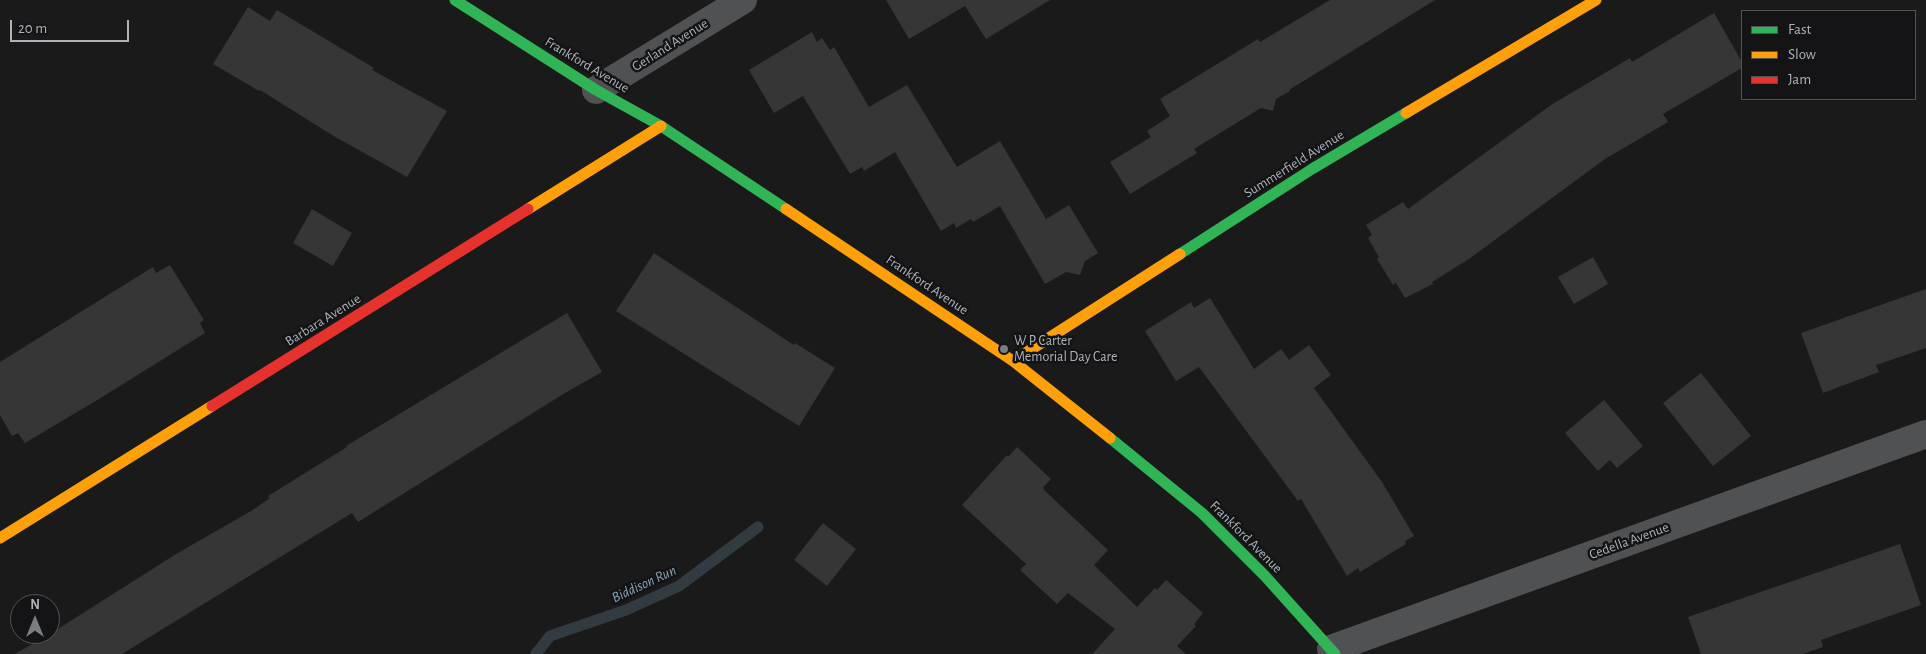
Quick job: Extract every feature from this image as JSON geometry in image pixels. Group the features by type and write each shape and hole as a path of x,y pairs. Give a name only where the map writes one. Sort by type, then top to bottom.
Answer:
{"street":[{"name":"Frankford Avenue","path":"455,0 596,90 661,126 1013,361 1202,513 1265,576 1333,651"},
{"name":"Gerland Avenue","path":"596,90 743,0"},
{"name":"Summerfield Avenue","path":"1013,361 1312,170 1596,0"},
{"name":"Barbara Avenue","path":"0,538 661,126"},
{"name":"Cedella Avenue","path":"1333,651 1926,434"}],"building":[{"path":"886,0 1050,0 986,39 965,6 909,39"},
{"path":"1330,0 1435,0 1289,90 1276,99 1273,111 1261,108 1194,149 1197,153 1130,194 1110,162 1151,137 1147,131 1170,116 1160,99 1258,39 1260,42"},
{"path":"248,7 270,21 277,10 374,68 372,70 447,111 407,177 213,64"},
{"path":"1714,13 1741,60 1741,69 1663,114 1668,122 1605,159 1469,259 1432,282 1433,284 1405,298 1396,283 1393,285 1377,259 1379,257 1368,238 1372,235 1366,225 1403,202 1408,209 1551,105 1630,58 1632,62"},
{"path":"812,32 817,42 822,38 830,50 834,47 869,107 907,85 957,167 1000,141 1046,219 1069,205 1098,253 1085,261 1080,275 1066,272 1045,284 1000,206 973,222 971,219 956,228 954,223 941,231 895,152 864,171 862,167 850,174 803,96 774,113 749,70"},
{"path":"312,209 352,233 333,266 293,243"},
{"path":"654,253 794,345 795,343 835,368 799,426 616,311"},
{"path":"1593,257 1608,284 1574,304 1558,277"},
{"path":"170,265 204,320 200,323 205,333 25,443 18,433 12,436 0,415 0,362 153,267 156,273"},
{"path":"1926,289 1926,348 1876,365 1879,372 1823,393 1801,333"},
{"path":"1210,298 1254,369 1281,349 1289,360 1309,345 1331,375 1314,388 1382,482 1414,536 1405,541 1406,544 1360,572 1358,568 1347,576 1301,499 1298,501 1199,367 1176,381 1145,331 1191,302 1194,308"},
{"path":"567,313 602,372 358,522 352,513 122,654 15,654 32,644 60,644 60,628 176,554 251,511 270,498 268,496 346,446"},
{"path":"1701,373 1751,436 1713,466 1663,403"},
{"path":"1604,400 1643,446 1617,468 1610,460 1598,471 1565,433"},
{"path":"1017,447 1051,479 1043,487 1044,490 1108,550 1094,565 1137,607 1155,588 1157,590 1166,580 1203,613 1194,624 1196,626 1177,646 1186,654 1092,654 1115,629 1068,593 1057,604 1020,570 1026,564 962,505 1007,455 1008,457"},
{"path":"823,523 856,549 827,586 794,560"},
{"path":"1900,544 1921,605 1821,640 1823,647 1803,654 1701,654 1688,617"}],"waterway":[{"name":"Biddison Run","path":"536,654 550,636 626,610 679,586 758,527"}],"traffic: fast":[{"path":"455,0 596,90 661,126 786,209"},
{"path":"1180,254 1312,169 1406,113"},
{"path":"1110,438 1202,513 1265,576 1335,654"}],"traffic: slow":[{"path":"1406,113 1596,0"},
{"path":"528,209 661,126"},
{"path":"786,209 1013,361 1110,438"},
{"path":"1013,361 1180,254"},
{"path":"0,538 212,406"}],"traffic: jam":[{"path":"212,406 528,209"}],"place":[{"name":"W P Carter Memorial Day Care","path":"1004,349"}]}
